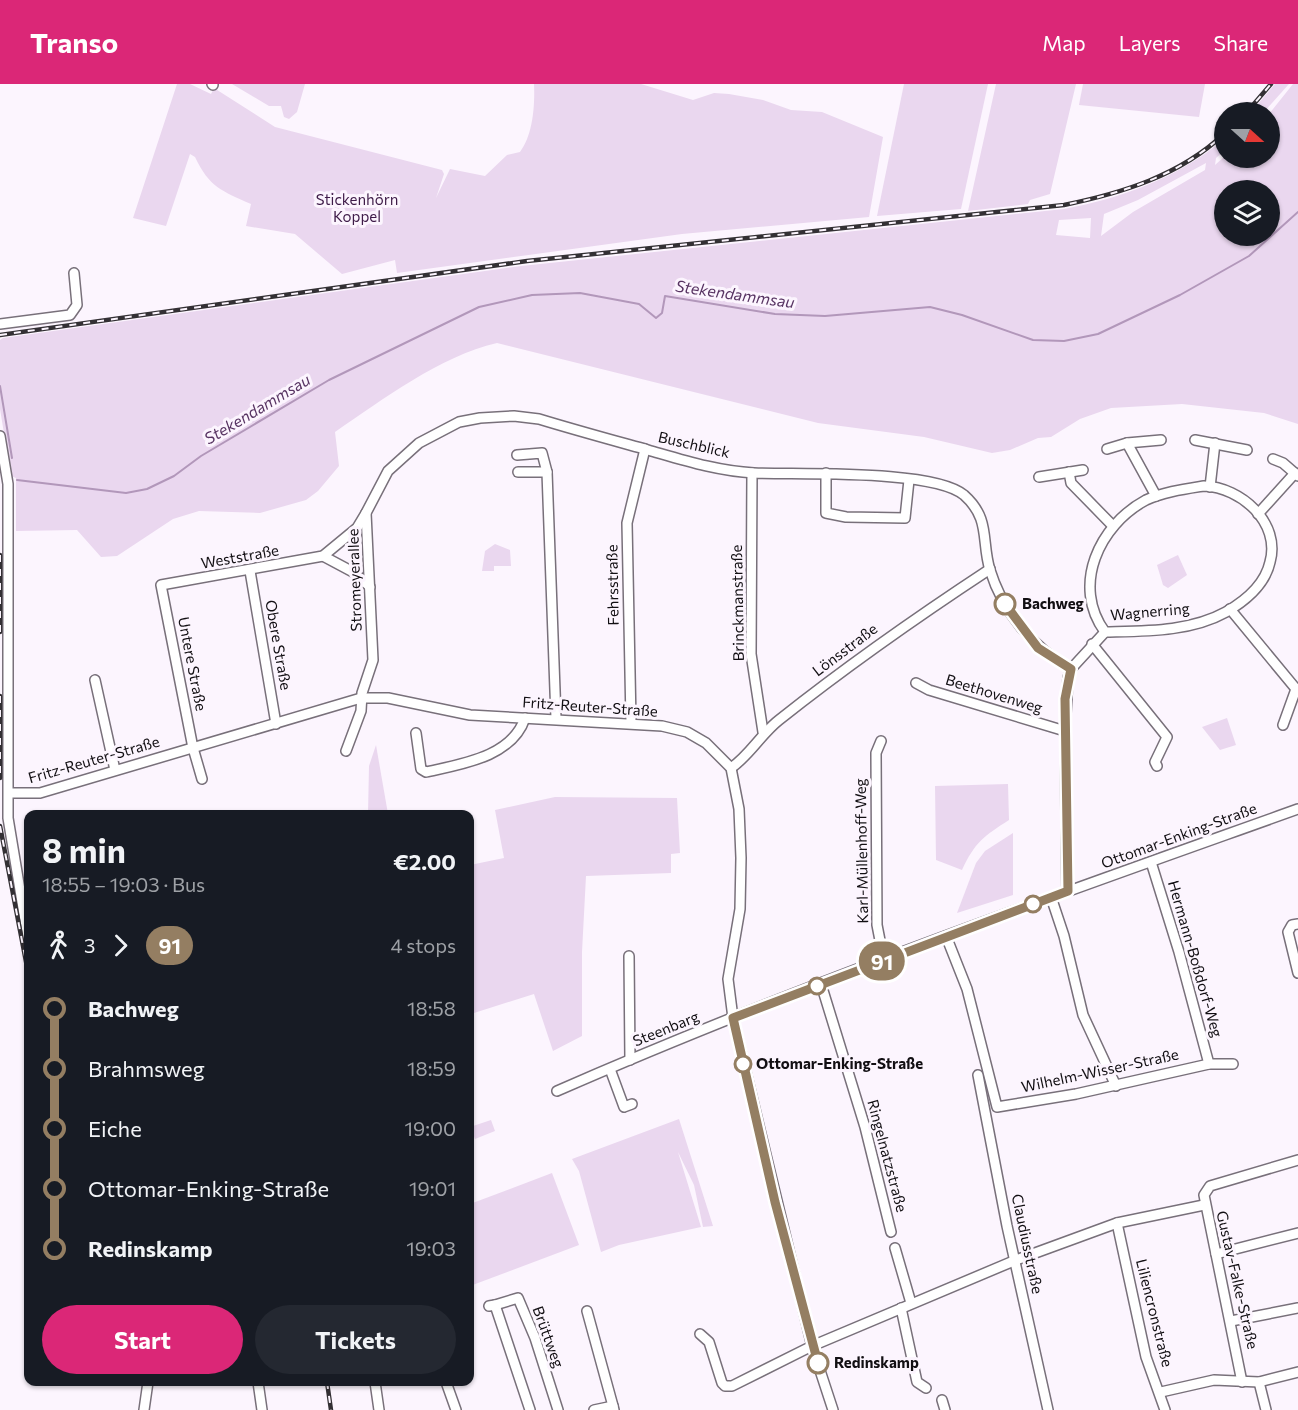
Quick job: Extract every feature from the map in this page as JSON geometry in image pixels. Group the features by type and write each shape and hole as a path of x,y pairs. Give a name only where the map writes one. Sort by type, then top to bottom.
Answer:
{"street":[{"path":"0,324 70,315 77,305 74,273"},
{"name":"Stromeyerallee","path":"346,751 360,711 361,698 373,660 366,513 388,471 396,462 440,430 459,422 514,416 557,424"},
{"name":"Buschblick","path":"557,424 707,467 752,473 826,473 937,483 964,495 979,513 985,526 990,569 1005,604 1026,633 1052,659 1071,669"},
{"path":"0,436 8,484 9,833 24,916"},
{"path":"1107,449 1127,443 1161,440"},
{"path":"1195,440 1215,442 1247,450"},
{"path":"1210,487 1215,442"},
{"path":"1127,443 1156,496"},
{"name":"Fehrsstraße","path":"631,722 627,523 645,449"},
{"path":"517,455 542,453 547,472 556,718"},
{"path":"1258,514 1296,474 1283,463 1273,459"},
{"path":"1039,477 1083,470"},
{"path":"518,472 547,472"},
{"path":"1069,472 1071,483 1113,526"},
{"name":"Brinckmanstraße","path":"752,473 751,654 763,732"},
{"path":"826,473 826,513 846,517 906,518 909,480"},
{"name":"Wagnerring","path":"1210,487 1235,493 1258,514 1269,537 1271,560 1262,582 1250,595 1230,609 1190,625 1105,632 1094,615 1090,581 1095,554 1113,526 1136,506 1156,496 1210,487"},
{"name":"Weststraße","path":"161,585 250,571 323,556 357,528 366,513"},
{"path":"323,556 353,572 370,587"},
{"name":"Lönsstraße","path":"731,768 743,759 763,732 873,648 990,569"},
{"name":"Obere Straße","path":"250,571 276,724"},
{"name":"Untere Straße","path":"161,585 192,748 202,779"},
{"path":"1230,609 1296,689 1283,725"},
{"path":"1068,891 1066,689 1071,669 1105,632"},
{"path":"1092,644 1167,737 1155,762 1156,766"},
{"path":"95,680 115,770"},
{"name":"Beethovenweg","path":"916,682 929,690 1065,731"},
{"name":"Fritz-Reuter-Straße","path":"9,793 40,794 361,698 388,699 470,715 631,722 687,732 706,743 731,768"},
{"path":"416,733 421,770 426,772 464,764 498,750 512,741 521,730 525,718"},
{"name":"Karl-Müllenhoff-Weg","path":"881,741 876,753 877,913 884,961"},
{"path":"731,768 739,809 741,858 740,909 728,979 733,1018 812,1346 833,1410"},
{"name":"Ottomar-Enking-Straße","path":"733,1018 1051,897 1298,809"},
{"name":"Hermann-Boßdorf-Weg","path":"1151,862 1179,952 1209,1064"},
{"path":"1051,897 1064,936 1083,1015 1116,1086"},
{"path":"1298,924 1292,925 1288,932 1298,973"},
{"path":"946,936 967,989 992,1081"},
{"path":"629,956 630,1059"},
{"name":"Ringelnatzstraße","path":"821,984 865,1127 891,1232"},
{"name":"Steenbarg","path":"557,1091 733,1018"},
{"name":"Wilhelm-Wisser-Straße","path":"992,1081 997,1107 1116,1086 1209,1064 1233,1064"},
{"path":"610,1069 624,1107 632,1104"},
{"name":"Claudiusstraße","path":"992,1081 978,1079 1048,1410"},
{"name":"Gustav-Falke-Straße","path":"1242,1382 1231,1321 1204,1205 1204,1195 1210,1186 1298,1160"},
{"path":"700,1334 709,1342 722,1383 728,1387 812,1346 1016,1260 1117,1223 1204,1205"},
{"name":"Liliencronstraße","path":"1117,1223 1146,1358 1166,1410"},
{"path":"1216,1254 1298,1233"},
{"path":"895,1248 911,1304"},
{"name":"Brüttweg","path":"530,1410 492,1306 518,1298 527,1326 535,1338 558,1410"},
{"path":"901,1308 917,1382 926,1388"},
{"path":"1231,1321 1298,1308"},
{"path":"587,1311 613,1408 594,1410"},
{"path":"1161,1392 1214,1380 1259,1382 1298,1372"},
{"path":"1259,1382 1266,1410"},
{"path":"144,1410 147,1386"},
{"path":"259,1386 262,1410"},
{"path":"376,1386 379,1410"},
{"path":"447,1386 456,1410"},
{"path":"942,1400 945,1410"}],"green space":[{"name":"Stickenhörn Koppel","path":"177,84 190,84 211,94 214,88 275,127 442,170 444,174 436,198 450,169 485,176 507,155 520,152 530,129 534,84 641,84 693,100 714,93 729,94 763,100 791,110 822,112 883,137 869,217 682,234 397,273 395,260 342,274 295,234 246,226 251,204 217,187 200,167 195,157 190,154 166,226 133,218"},
{"path":"232,84 305,84 297,112 289,119 284,117 281,106 269,106"},
{"path":"904,84 988,84 961,209 877,216"},
{"path":"996,84 1076,84 1050,194 1030,200 1028,204 968,211"},
{"path":"1083,84 1205,84 1199,117 1079,105"},
{"path":"1275,84 1289,84 1273,102 1260,102"},
{"path":"1293,84 1298,84 1298,424 1264,413 1182,404 1111,408 1080,419 1051,437 1038,438 1010,450 992,453 924,437 818,423 497,343 476,349 433,368 335,432 339,466 318,491 306,500 260,513 199,511 173,519 117,556 101,557 77,530 16,531 16,478 11,476 0,409 0,340 3,338 521,266 1064,209 1128,192 1188,165 1214,147 1214,168 1280,168 1279,102","holes":["1206,163 1205,170 1133,212 1101,236 1104,214 1138,200","1091,218 1090,238 1056,235 1059,220"]},
{"path":"495,544 510,550 511,566 494,566 494,571 482,571 485,551"},
{"path":"1178,555 1187,575 1168,588 1163,585 1157,565"},
{"path":"1227,718 1236,745 1220,750 1202,727"},
{"path":"376,745 387,810 368,810 369,766"},
{"path":"1008,784 1009,820 981,840 962,870 936,860 935,786"},
{"path":"555,797 677,798 680,853 671,854 671,873 586,876 582,952 582,1036 553,1051 534,994 474,1013 474,864 504,858 495,810"},
{"path":"1013,833 1013,895 957,913 976,863 985,851"},
{"path":"679,1119 713,1226 703,1227 694,1185 678,1152 701,1227 619,1245 601,1252 579,1171 572,1159"},
{"path":"491,1120 495,1131 475,1139 474,1126"},
{"path":"552,1173 579,1245 474,1284 474,1202"}],"waterway":[{"name":"Stekendammsau","path":"17,480 126,493 147,489 174,476 201,456 329,380 479,307 532,295 580,293 639,304 656,318 662,313 665,296 775,314 825,316 930,307 962,315 1033,340 1064,341 1098,334 1180,295 1249,256 1298,212"},
{"path":"0,386 12,458"}],"railway":[{"path":"1256,102 1271,84"},
{"path":"0,335 527,261 1064,205 1107,195 1149,181 1188,161 1214,143"},
{"path":"0,555 0,632"},
{"path":"0,696 0,778"},
{"path":"0,826 24,951"},
{"path":"328,1386 331,1410"}],"bus line":[{"name":"91","path":"818,1363 775,1202 733,1018 1068,891 1065,699 1071,669 1038,648 1005,604"}],"place":[{"name":"Bachweg","path":"1005,604"},
{"name":"Ottomar-Enking-Straße","path":"743,1064"},
{"name":"Redinskamp","path":"818,1363"}]}
